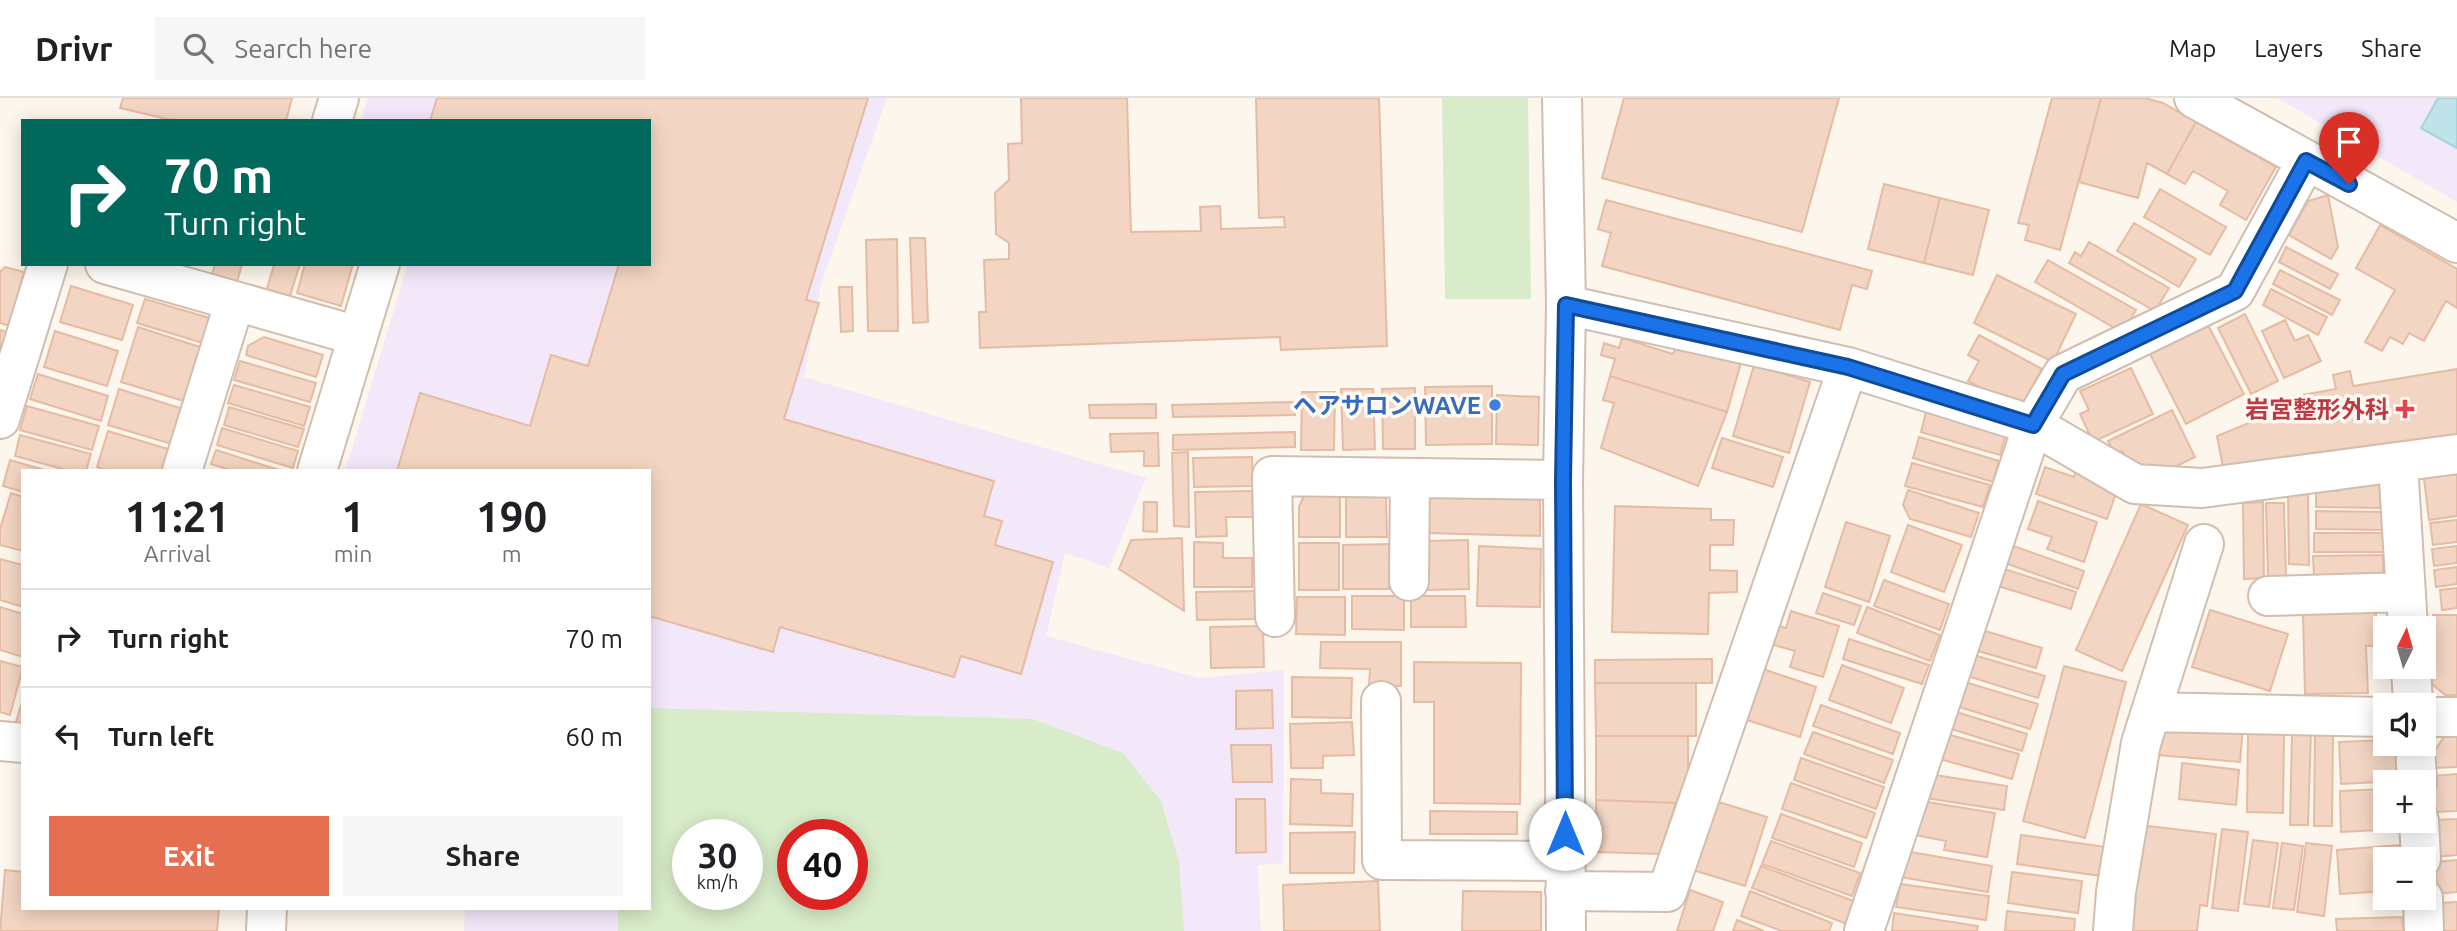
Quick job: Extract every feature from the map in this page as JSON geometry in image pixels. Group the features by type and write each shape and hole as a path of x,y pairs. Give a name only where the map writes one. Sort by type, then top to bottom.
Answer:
{"street":[{"path":"333,119 339,98"},
{"path":"1562,98 1566,305 1563,480 1566,931"},
{"path":"2194,98 2457,243"},
{"path":"1864,931 2033,425 2063,374 2235,291 2306,161"},
{"path":"0,419 47,266"},
{"path":"112,266 358,336"},
{"path":"318,469 379,266"},
{"path":"183,469 235,301"},
{"path":"1566,305 1848,367 2033,425 2135,484 2202,488 2457,454"},
{"path":"1381,701 1382,860 1565,876 1667,892 1848,367"},
{"path":"2268,596 2407,610 2398,463"},
{"path":"1275,618 1272,476 1563,480"},
{"path":"1409,581 1410,478"},
{"path":"2113,931 2116,892 2141,743 2204,544"},
{"path":"2151,712 2373,717"},
{"path":"2436,717 2457,718"},
{"path":"0,741 21,743"},
{"path":"266,931 267,910"},
{"path":"2423,910 2424,931"}],"shaded area":[{"path":"368,98 887,98 821,284 804,377 1146,478 1109,568 1065,553 1046,636 1199,678 1284,670 1283,863 1258,865 1261,931 464,931 465,910 651,910 651,469 346,469 407,266 651,266 651,119 362,119"},
{"path":"2277,98 2457,98 2457,202"}],"green space":[{"path":"1442,98 1528,98 1531,299 1445,299"},
{"path":"651,708 1033,719 1123,753 1161,801 1179,862 1184,931 618,931 618,910 651,910"}],"water":[{"path":"2438,98 2457,98 2457,148 2421,128"}],"building":[{"path":"123,98 292,98 287,119 167,119 120,108"},
{"path":"437,98 868,98 806,300 819,303 784,419 994,481 984,516 1002,521 995,545 1053,562 1021,674 961,656 954,677 780,627 773,652 651,617 651,469 398,469 420,393 530,426 551,355 588,366 618,266 651,266 651,119 431,119"},
{"path":"1021,98 1127,98 1131,232 1201,231 1200,207 1220,206 1221,229 1285,227 1284,217 1259,218 1256,98 1379,98 1387,346 1281,350 1280,337 980,348 979,312 986,312 984,260 1009,259 1009,243 996,234 995,193 1009,180 1008,144 1022,143"},
{"path":"1624,98 1839,98 1802,232 1602,178"},
{"path":"2052,98 2101,98 2060,250 2025,240 2029,225 2018,223"},
{"path":"2101,98 2145,98 2163,103 2196,122 2167,174 2147,163 2138,198 2079,182"},
{"path":"2196,122 2276,167 2246,220 2220,205 2228,191 2193,171 2185,184 2167,174"},
{"path":"1884,184 1940,198 1924,263 1868,249"},
{"path":"2160,189 2226,227 2210,255 2144,217"},
{"path":"2328,195 2338,247 2331,259 2289,235 2308,201"},
{"path":"1940,198 1989,210 1973,275 1924,263"},
{"path":"1606,200 1872,271 1867,289 1852,285 1840,330 1602,266 1611,233 1598,229"},
{"path":"2134,223 2196,259 2179,287 2117,251"},
{"path":"2380,225 2457,269 2457,308 2446,301 2424,341 2409,333 2403,344 2390,337 2382,351 2365,342 2395,290 2356,268"},
{"path":"910,238 925,238 928,322 913,323"},
{"path":"897,239 898,331 868,331 866,240"},
{"path":"2089,242 2169,288 2155,311 2069,263 2075,252 2081,256"},
{"path":"2286,247 2338,274 2330,289 2279,262"},
{"path":"2048,260 2136,310 2123,333 2035,282"},
{"path":"214,266 241,266 237,282 212,274"},
{"path":"274,266 299,266 289,299 266,292"},
{"path":"304,266 352,266 341,306 297,293"},
{"path":"5,267 24,272 9,326 0,323 0,272"},
{"path":"2280,270 2340,300 2332,315 2273,284"},
{"path":"1997,275 2076,314 2053,362 1974,323"},
{"path":"71,286 133,305 122,340 60,322"},
{"path":"839,287 852,287 853,331 841,332"},
{"path":"2271,289 2327,317 2318,335 2263,305"},
{"path":"145,299 213,319 206,344 137,323"},
{"path":"2245,314 2278,381 2251,394 2218,328"},
{"path":"2285,320 2295,341 2308,335 2321,361 2284,378 2262,331"},
{"path":"2208,325 2244,394 2186,424 2150,354"},
{"path":"138,327 203,348 187,402 121,382"},
{"path":"0,330 9,333 0,360"},
{"path":"55,331 118,351 107,386 44,367"},
{"path":"1979,335 2042,369 2020,409 1968,381 1979,361 1968,355"},
{"path":"264,337 323,355 316,377 246,355 248,346"},
{"path":"1622,338 1673,354 1679,341 1742,359 1727,412 1610,376 1615,359 1601,355 1604,343 1619,348"},
{"path":"240,361 316,383 310,402 234,380"},
{"path":"1754,365 1810,382 1789,453 1733,436"},
{"path":"2131,368 2153,414 2093,442 2080,414 2089,410 2080,391"},
{"path":"2457,369 2457,434 2224,472 2217,436 2281,410 2284,398 2336,389 2333,375 2350,371 2353,386"},
{"path":"38,374 108,396 101,421 30,399"},
{"path":"1610,376 1727,412 1698,486 1601,448 1614,403 1603,400"},
{"path":"234,385 310,407 304,426 228,403"},
{"path":"1492,386 1492,444 1426,445 1425,387"},
{"path":"1415,388 1415,449 1383,449 1382,389"},
{"path":"119,389 183,409 172,444 108,425"},
{"path":"1341,389 1373,389 1375,449 1343,450"},
{"path":"1302,392 1335,392 1334,450 1301,450"},
{"path":"1497,395 1539,397 1538,445 1496,444"},
{"path":"1295,402 1295,415 1173,417 1172,405"},
{"path":"1156,404 1156,418 1090,418 1089,405"},
{"path":"27,406 99,426 92,450 20,430"},
{"path":"229,407 304,429 298,447 224,425"},
{"path":"1927,408 2007,431 2000,455 1921,432"},
{"path":"2172,410 2195,457 2150,479 2132,471 2122,451 2115,454 2108,441"},
{"path":"222,428 298,451 293,468 217,445"},
{"path":"108,431 171,450 166,469 97,467"},
{"path":"1295,432 1295,447 1173,450 1173,435"},
{"path":"1158,433 1159,466 1144,466 1144,451 1111,452 1110,434"},
{"path":"20,435 91,454 87,469 63,469 15,456"},
{"path":"1919,437 1999,461 1993,482 1913,458"},
{"path":"1722,438 1783,457 1773,487 1712,468"},
{"path":"216,450 276,469 227,469 211,464"},
{"path":"1188,452 1189,527 1174,526 1172,453"},
{"path":"1252,457 1253,486 1194,487 1193,458"},
{"path":"10,460 41,469 21,469 21,491 3,486"},
{"path":"1912,463 1990,485 1983,507 1905,486"},
{"path":"2078,464 2121,479 2107,519 2036,494 2045,467 2074,477"},
{"path":"2457,465 2457,516 2429,520 2423,470"},
{"path":"2380,483 2380,508 2316,507 2316,490 2338,491 2338,484"},
{"path":"1340,487 1340,537 1299,537 1299,507 1307,488"},
{"path":"1908,490 1979,513 1971,537 1910,519 1903,505"},
{"path":"1252,491 1253,517 1226,517 1227,536 1196,537 1195,492"},
{"path":"11,493 21,496 21,550 0,545 0,529"},
{"path":"1346,494 1386,494 1387,537 1346,537"},
{"path":"2308,494 2309,565 2289,564 2288,495"},
{"path":"1426,497 1540,499 1540,536 1426,533"},
{"path":"2038,501 2097,522 2084,562 2047,549 2052,537 2028,529"},
{"path":"1144,502 1157,502 1157,532 1143,531"},
{"path":"2263,502 2264,578 2244,579 2243,503"},
{"path":"2266,503 2284,503 2286,577 2268,577"},
{"path":"2141,504 2188,525 2122,671 2076,650"},
{"path":"1615,506 1711,509 1711,520 1734,520 1733,545 1710,545 1710,570 1737,571 1737,592 1709,593 1708,634 1612,632"},
{"path":"2316,511 2386,512 2386,530 2316,529"},
{"path":"2457,520 2457,542 2433,545 2430,523"},
{"path":"1846,522 1890,536 1869,602 1825,587"},
{"path":"1908,525 1962,545 1944,592 1891,572"},
{"path":"2314,533 2387,533 2388,552 2314,552"},
{"path":"1182,538 1184,611 1119,569 1131,540"},
{"path":"1468,540 1469,589 1427,590 1426,541"},
{"path":"1194,542 1223,543 1223,558 1252,558 1252,587 1194,587"},
{"path":"1299,543 1339,543 1339,590 1299,590"},
{"path":"1389,544 1389,589 1343,589 1343,545"},
{"path":"2008,544 2084,571 2078,589 2002,562"},
{"path":"1479,546 1541,549 1540,607 1477,606"},
{"path":"2457,546 2457,563 2434,566 2432,549"},
{"path":"2383,555 2383,577 2314,578 2313,556"},
{"path":"0,559 21,564 21,606 0,600"},
{"path":"1998,567 2076,592 2071,609 1992,584"},
{"path":"2457,567 2457,584 2436,587 2434,570"},
{"path":"1884,580 1949,604 1940,630 1874,606"},
{"path":"2457,588 2457,608 2442,610 2440,590"},
{"path":"1259,591 1260,619 1197,620 1196,592"},
{"path":"1823,593 1861,606 1854,625 1816,613"},
{"path":"1352,596 1404,596 1404,630 1352,629"},
{"path":"1411,596 1465,596 1466,627 1411,627"},
{"path":"1297,597 1345,597 1345,635 1296,634"},
{"path":"0,607 21,613 21,656 0,650"},
{"path":"1867,607 1940,635 1930,661 1857,633"},
{"path":"2210,610 2288,634 2270,691 2192,667"},
{"path":"1791,611 1839,626 1823,677 1790,667 1795,651 1767,643 1773,624 1786,628"},
{"path":"2376,611 2376,616 2373,616 2373,646 2366,646 2368,693 2305,694 2303,614"},
{"path":"2457,615 2457,695 2445,695 2432,684 2432,679 2436,679 2436,616 2433,616"},
{"path":"1263,626 1264,667 1211,668 1210,627"},
{"path":"1975,628 2042,648 2036,668 1968,648"},
{"path":"1849,639 1929,665 1922,684 1843,659"},
{"path":"1321,642 1401,642 1401,686 1369,685 1370,669 1320,668"},
{"path":"1967,653 2045,676 2038,698 1961,674"},
{"path":"1712,659 1712,683 1595,683 1595,660"},
{"path":"0,661 21,666 21,674 10,715 0,712"},
{"path":"1414,662 1521,663 1520,804 1434,803 1434,702 1414,702"},
{"path":"1842,665 1904,688 1891,723 1829,700"},
{"path":"2064,666 2126,682 2085,838 2023,821"},
{"path":"1763,669 1816,687 1800,737 1747,720"},
{"path":"1292,677 1352,678 1351,718 1292,717"},
{"path":"1958,680 2038,704 2030,729 1950,704"},
{"path":"1595,683 1696,683 1696,736 1596,736"},
{"path":"1272,690 1273,728 1236,729 1236,691"},
{"path":"1821,705 1900,733 1893,754 1813,726"},
{"path":"21,706 21,727 15,725"},
{"path":"1950,710 2027,734 2022,751 1945,727"},
{"path":"1352,722 1354,755 1323,756 1323,768 1291,768 1290,724"},
{"path":"2243,727 2240,762 2158,755 2160,730"},
{"path":"1813,732 1893,760 1884,783 1804,754"},
{"path":"2292,732 2311,732 2308,825 2290,825"},
{"path":"2315,732 2333,732 2332,826 2314,826"},
{"path":"1943,733 2019,754 2012,779 1936,758"},
{"path":"2248,733 2284,733 2283,813 2247,812"},
{"path":"2457,734 2457,767 2435,768 2436,749 2445,735"},
{"path":"1596,736 1688,736 1688,774 1676,803 1596,800"},
{"path":"2373,741 2373,756 2397,756 2397,770 2373,770 2373,782 2341,784 2339,742"},
{"path":"1231,745 1271,745 1272,782 1233,782"},
{"path":"1801,758 1884,787 1876,809 1794,780"},
{"path":"2182,763 2239,770 2236,805 2179,799"},
{"path":"1928,774 2007,786 2004,810 1925,798"},
{"path":"2457,774 2457,811 2436,812 2436,776"},
{"path":"1291,779 1321,780 1321,793 1353,794 1352,826 1290,824"},
{"path":"1791,783 1875,813 1866,838 1782,809"},
{"path":"2373,790 2373,830 2341,832 2340,791"},
{"path":"1236,799 1265,799 1266,852 1236,853"},
{"path":"1596,800 1676,803 1659,854 1597,852"},
{"path":"1712,800 1767,817 1745,886 1690,869"},
{"path":"1921,801 1995,813 1987,857 1944,850 1946,841 1915,835"},
{"path":"1430,811 1517,812 1517,834 1430,834"},
{"path":"1781,814 1862,843 1854,867 1772,838"},
{"path":"2457,819 2457,855 2436,857 2434,833 2436,833 2436,820"},
{"path":"2140,825 2216,834 2207,906 2200,905 2197,931 2126,931"},
{"path":"2222,829 2248,832 2238,911 2212,908"},
{"path":"1355,832 1354,873 1290,873 1290,833"},
{"path":"2021,835 2106,847 2101,876 2017,864"},
{"path":"2253,840 2278,843 2269,907 2244,904"},
{"path":"1771,841 1860,873 1852,896 1762,864"},
{"path":"2282,843 2303,846 2294,910 2273,908"},
{"path":"2306,843 2332,846 2324,916 2297,912"},
{"path":"2373,847 2373,892 2340,894 2337,850"},
{"path":"1905,851 1992,866 1988,892 1900,877"},
{"path":"2457,860 2457,892 2437,894 2436,862"},
{"path":"1761,866 1856,902 1847,924 1752,888"},
{"path":"5,870 21,872 21,910 219,910 217,931 0,931"},
{"path":"2012,872 2082,881 2078,913 2008,903"},
{"path":"1378,881 1380,931 1284,931 1283,885"},
{"path":"1900,884 1989,896 1986,920 1896,907"},
{"path":"1690,890 1723,902 1713,931 1677,931"},
{"path":"1463,891 1541,892 1541,931 1462,931"},
{"path":"1750,891 1832,923 1829,931 1782,931 1741,916"},
{"path":"2457,902 2457,931 2442,931 2440,903"},
{"path":"2007,911 2075,919 2074,931 2005,931"},
{"path":"1894,913 1978,926 1977,931 1892,931"},
{"path":"2402,917 2403,931 2337,931 2336,919"},
{"path":"1737,920 1764,931 1733,931"}],"place":[{"name":"ヘアサロンWAVE","path":"1495,405"},
{"name":"岩宮整形外科","path":"2405,409"}],"route":[{"path":"1565,834 1563,480 1566,305 1848,367 2033,425 2063,374 2235,291 2306,161 2349,184"}]}
